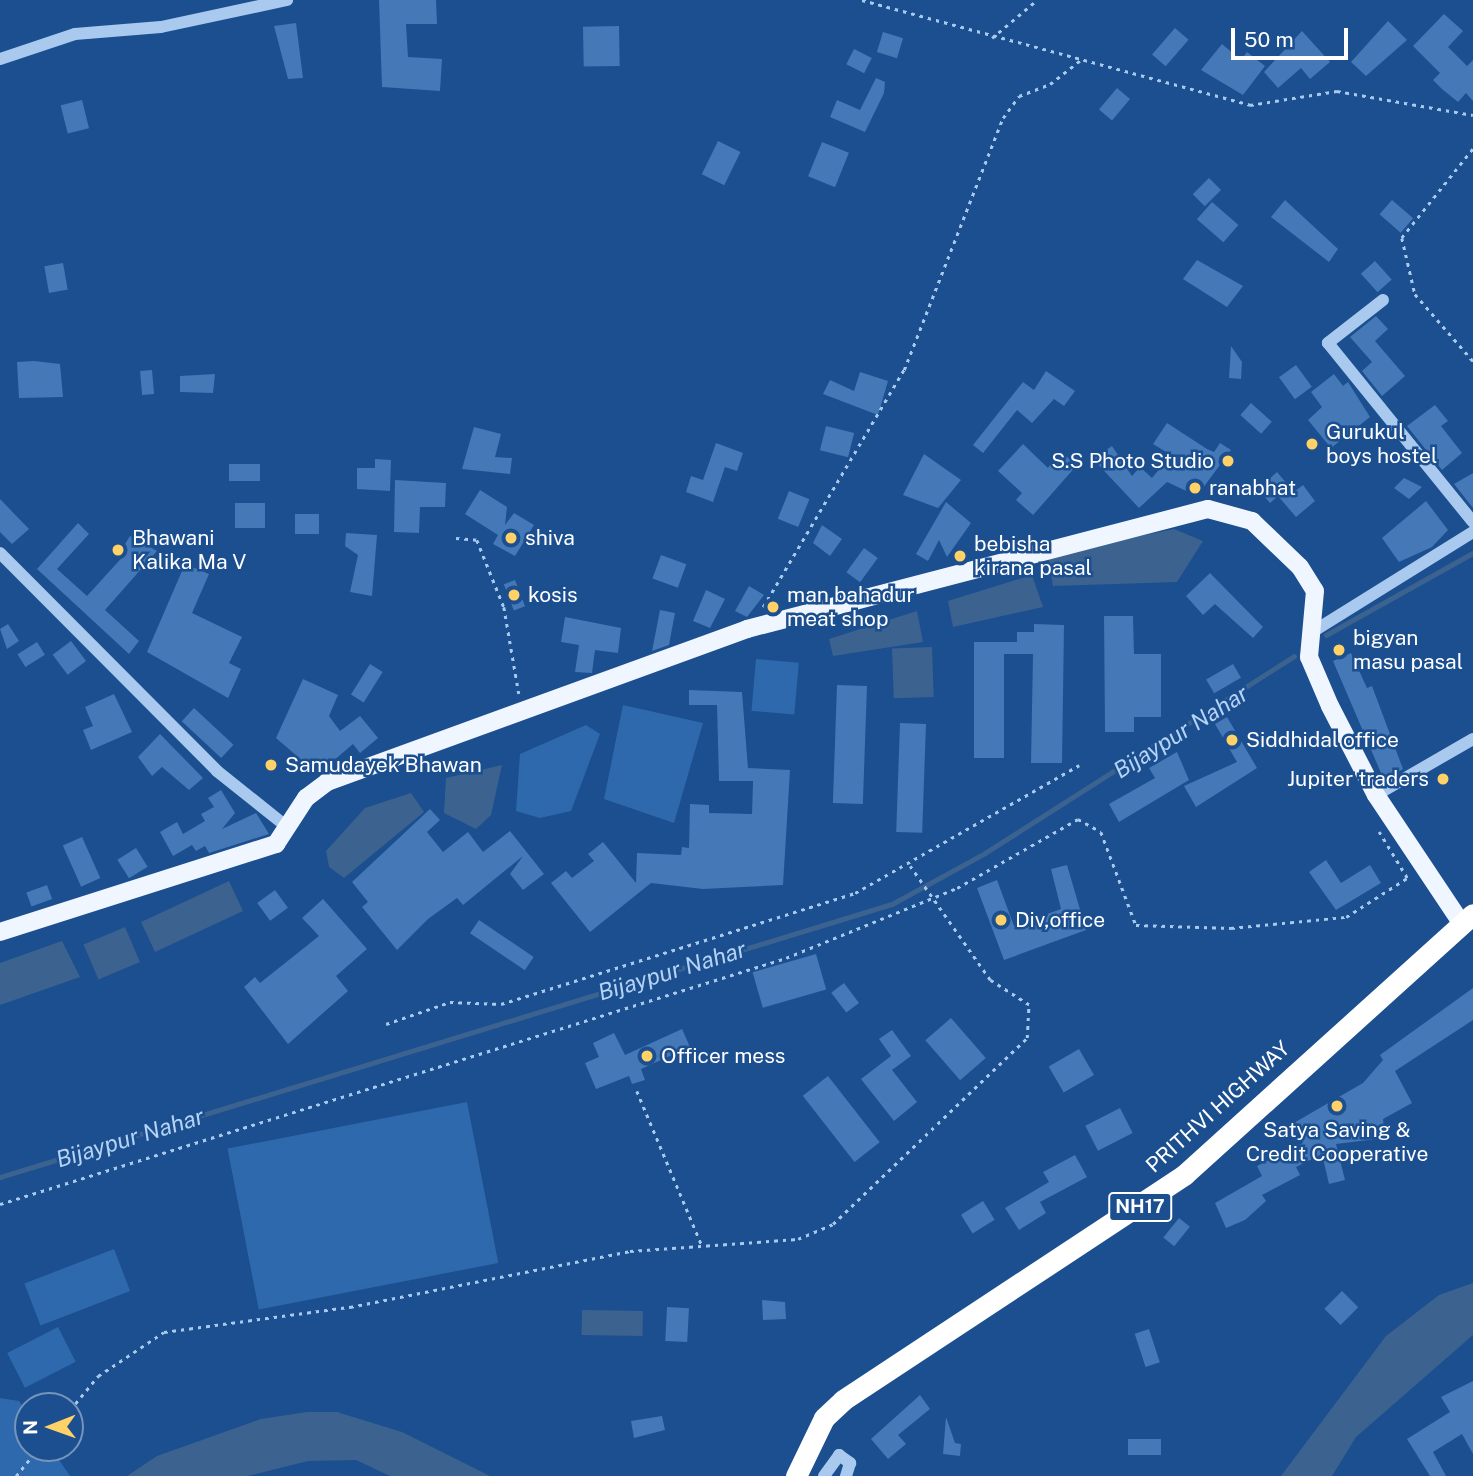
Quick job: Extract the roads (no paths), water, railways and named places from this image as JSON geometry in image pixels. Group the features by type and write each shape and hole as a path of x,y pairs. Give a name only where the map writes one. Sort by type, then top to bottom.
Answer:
{"highway":[{"name":"PRITHVI HIGHWAY","path":"796,1476 824,1418 843,1400 1184,1175 1467,919"}],"main road":[{"path":"0,932 276,844 286,826 327,782 747,629 1192,512 1224,509 1252,521 1300,566 1315,591 1308,634 1309,657 1376,795 1467,919"}],"street":[{"path":"0,59 75,34 161,27 287,0"},
{"path":"1383,300 1328,343 1473,522"},
{"path":"1308,634 1473,532"},
{"path":"0,553 207,762 286,826"},
{"path":"1376,795 1473,739"},
{"path":"824,1476 839,1455 850,1463 846,1476"}],"waterway":[{"name":"Bijaypur Nahar","path":"1326,635 1473,553"},
{"name":"Bijaypur Nahar","path":"0,1177 892,904 985,853 1294,656"}],"place":[{"name":"Gurukul boys hostel","path":"1312,444"},
{"name":"S.S Photo Studio","path":"1228,461"},
{"name":"ranabhat","path":"1195,488"},
{"name":"shiva","path":"511,538"},
{"name":"Bhawani Kalika Ma V","path":"118,550"},
{"name":"bebisha kirana pasal","path":"960,556"},
{"name":"kosis","path":"514,595"},
{"name":"man bahadur meat shop","path":"773,607"},
{"name":"bigyan masu pasal","path":"1339,650"},
{"name":"Siddhidal office","path":"1232,740"},
{"name":"Samudayek Bhawan","path":"271,765"},
{"name":"Jupiter traders","path":"1443,779"},
{"name":"Div,office","path":"1001,920"},
{"name":"Officer mess","path":"647,1056"},
{"name":"Satya Saving & Credit Cooperative","path":"1337,1106"}]}
